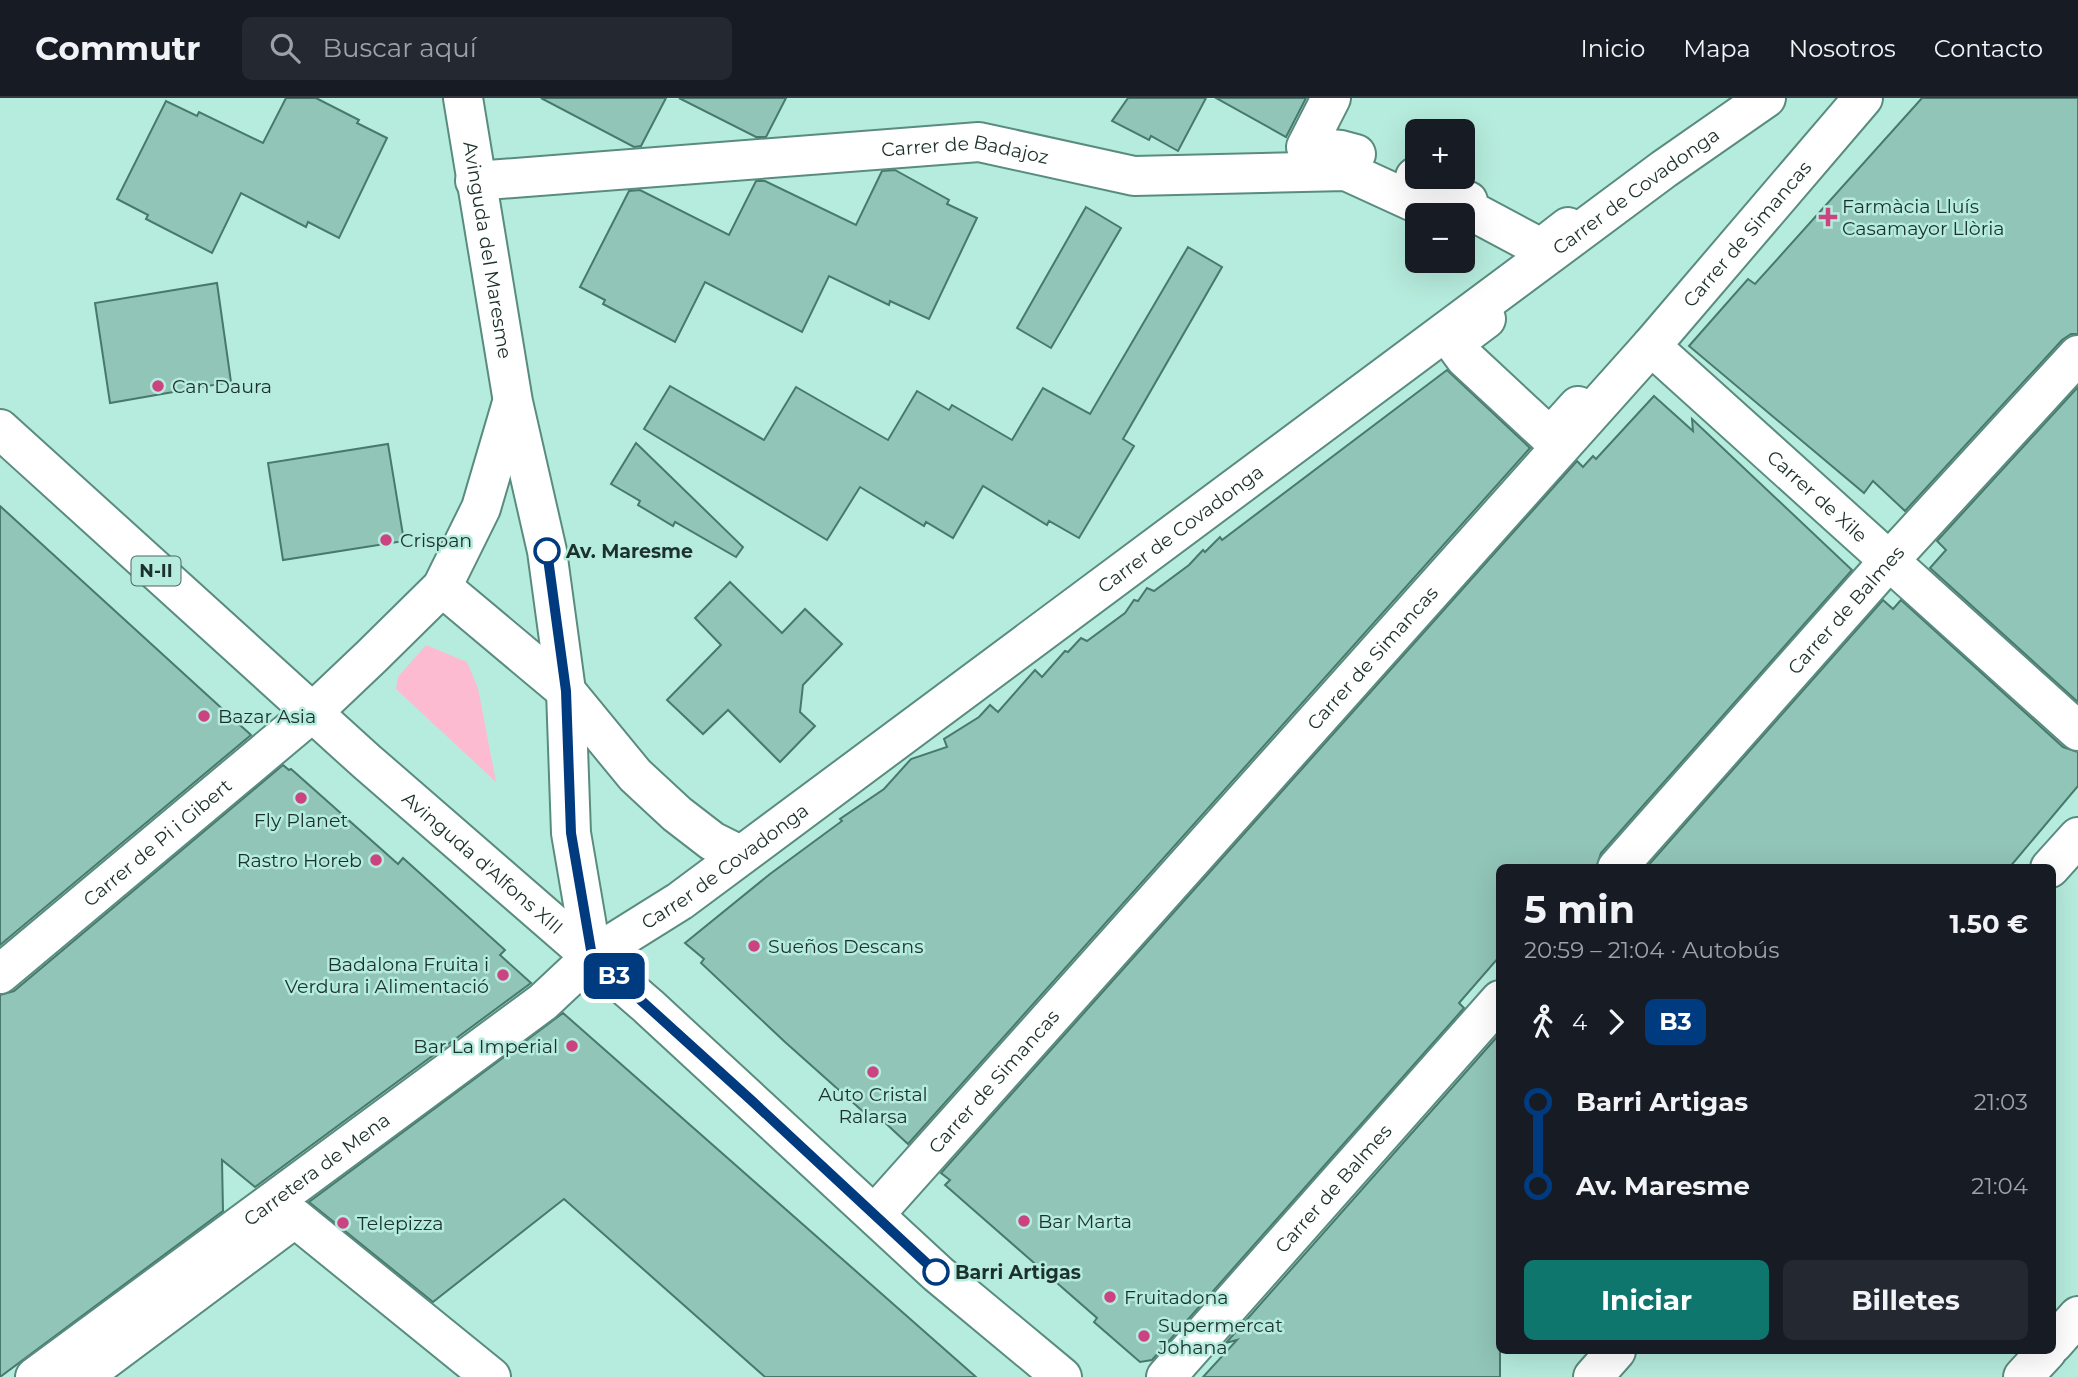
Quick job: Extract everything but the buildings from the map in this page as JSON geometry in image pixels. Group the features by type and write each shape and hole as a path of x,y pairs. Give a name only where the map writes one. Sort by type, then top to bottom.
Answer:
{"street":[{"name":"Avinguda del Maresme","path":"463,98 513,402 547,551 566,691 571,833 592,956"},
{"path":"1331,98 1306,146 1341,150 1377,159 1468,201 1466,208 1541,248 1741,98"},
{"name":"Carrer de Covadonga","path":"592,956 664,912 1664,169 1766,98"},
{"path":"1782,98 1454,343 1465,358 1550,437 1857,98"},
{"name":"Carrer de Simancas","path":"875,1214 1651,346 1863,98"},
{"name":"Carrer de Badajoz","path":"475,181 979,142 1135,176 1346,171 1416,203"},
{"path":"1475,231 1502,243 1535,267"},
{"name":"Carrer de Xile","path":"1651,346 2078,731"},
{"name":"Carrer de Balmes","path":"1621,864 1888,562 2078,355"},
{"name":"Avinguda del Maresme","path":"313,712 442,587 481,508 513,402"},
{"name":"Avinguda d'Alfons XIII","path":"0,429 257,664 592,956 938,1274 1062,1377"},
{"path":"442,587 566,691 635,775 677,814 712,841 740,855"},
{"name":"Carrer de Pi i Gibert","path":"0,974 313,712"},
{"path":"2054,864 2078,837"},
{"name":"Carretera de Mena","path":"35,1377 543,1002 592,956"},
{"name":"Carrer de Balmes","path":"1166,1377 1496,1005"},
{"path":"82,1377 295,1218 491,1377"},
{"path":"2056,1341 2078,1316"},
{"path":"1593,1377 1613,1354"},
{"path":"2024,1377 2044,1354"}],"shaded area":[{"path":"426,645 467,662 478,688 496,782 396,689 398,677"}],"bus line":[{"name":"B3","path":"547,551 566,691 571,833 592,956 936,1272"}],"place":[{"name":"Farmàcia Lluís Casamayor Llòria","path":"1828,217"},
{"name":"Can Daura","path":"158,386"},
{"name":"Crispan","path":"386,540"},
{"name":"Av. Maresme","path":"547,551"},
{"name":"Bazar Asia","path":"204,716"},
{"name":"Fly Planet","path":"301,798"},
{"name":"Rastro Horeb","path":"376,860"},
{"name":"Sueños Descans","path":"754,946"},
{"name":"Badalona Fruita i Verdura i Alimentació","path":"503,975"},
{"name":"Bar La Imperial","path":"572,1046"},
{"name":"Auto Cristal Ralarsa","path":"873,1072"},
{"name":"Bar Marta","path":"1024,1221"},
{"name":"Telepizza","path":"343,1223"},
{"name":"Barri Artigas","path":"936,1272"},
{"name":"Fruitadona","path":"1110,1297"},
{"name":"Supermercat Johana","path":"1144,1336"}]}
